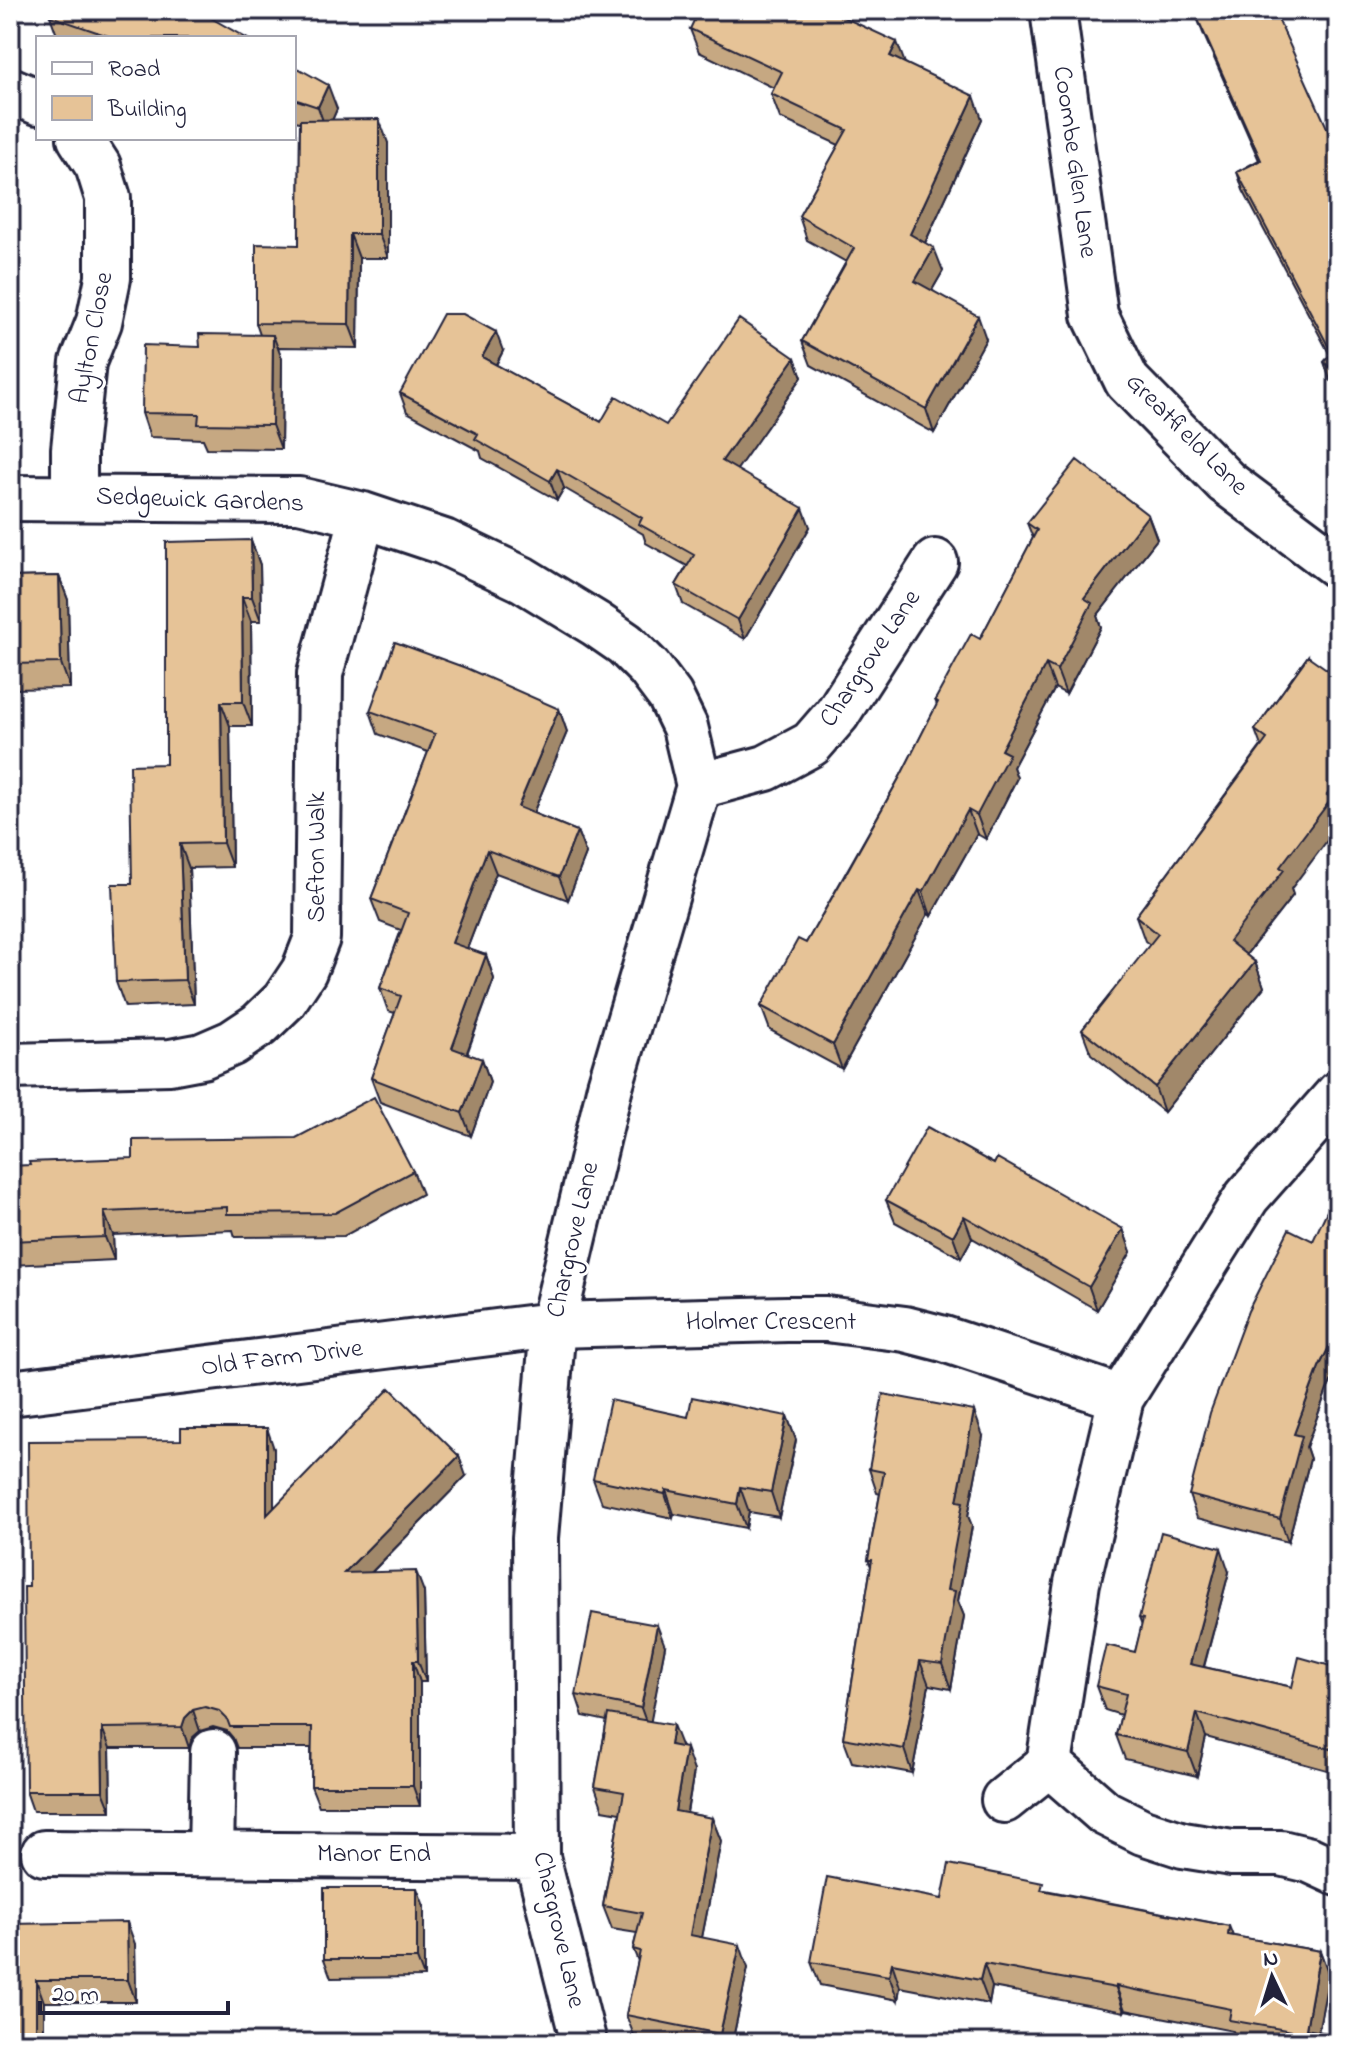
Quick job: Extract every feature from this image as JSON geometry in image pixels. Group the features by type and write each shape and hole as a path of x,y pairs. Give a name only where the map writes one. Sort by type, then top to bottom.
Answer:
{"street":[{"name":"Coombe Glen Lane","path":"1053,10 1095,315"},
{"path":"10,90 36,101"},
{"name":"Aylton Close","path":"74,497 74,449 83,362 99,322 108,278 108,198 98,166 81,140"},
{"name":"Greatfield Lane","path":"1095,315 1127,381 1226,482 1338,566"},
{"name":"Sedgewick Gardens","path":"10,498 299,500 363,515 444,542 522,579 625,644 649,668 670,696 685,727 699,786"},
{"name":"Sefton Walk","path":"10,1066 170,1062 202,1056 232,1043 259,1025 284,1001 304,971 317,938 320,674 363,515"},
{"name":"Chargrove Lane","path":"584,2043 537,1857 535,1538 553,1325 610,1086 699,786 766,768 811,744 837,714 935,562"},
{"path":"1004,1800 1049,1764 1077,1583 1121,1398 1247,1197 1338,1094"},
{"name":"Holmer Crescent","path":"553,1325 787,1319 865,1323 944,1339 1121,1398"},
{"name":"Old Farm Drive","path":"10,1393 553,1325"},
{"path":"211,1854 213,1752"},
{"path":"1049,1764 1105,1813 1143,1832 1183,1845 1232,1853 1281,1853 1310,1860 1338,1873"},
{"name":"Manor End","path":"44,1853 537,1857"}],"building":[{"path":"53,10 197,10 242,36 108,36 50,16"},
{"path":"699,10 828,10 897,42 890,56 974,96 910,234 934,248 915,281 978,316 926,409 802,341 854,248 799,216 847,130 771,94 782,72 690,29"},
{"path":"1207,10 1274,10 1338,152 1338,375 1324,362 1332,353 1237,172 1261,160 1196,15"},
{"path":"296,67 328,85 318,107 296,100"},
{"path":"379,119 379,234 350,234 349,324 256,323 256,244 299,245 300,120"},
{"path":"443,314 463,314 496,332 482,357 601,422 616,396 666,425 739,319 795,358 722,461 803,508 738,620 676,585 694,555 639,524 642,518 557,469 550,481 475,439 478,434 400,393"},
{"path":"199,334 273,335 272,425 198,424 199,414 142,413 143,345 200,347"},
{"path":"1077,460 1148,515 1084,598 1092,603 1057,670 1046,664 1001,750 1009,754 977,815 968,810 923,892 919,890 833,1045 761,1006 798,939 806,943 849,868 901,775 938,702 935,700 971,634 980,639 1037,530 1027,523"},
{"path":"251,540 252,597 242,597 243,702 221,702 223,843 180,844 185,980 116,982 112,884 132,884 130,765 166,764 166,542"},
{"path":"59,576 61,663 10,664 10,577"},
{"path":"395,642 466,668 559,709 518,807 577,831 559,877 487,850 452,943 486,955 452,1048 482,1059 462,1113 371,1078 401,996 380,988 408,913 371,899 435,734 370,711"},
{"path":"1308,656 1338,677 1338,780 1327,795 1332,798 1280,867 1284,870 1229,941 1255,962 1155,1087 1082,1030 1158,934 1136,916 1267,739 1255,730"},
{"path":"374,1097 413,1171 335,1213 227,1214 227,1207 104,1212 105,1237 10,1241 10,1166 30,1165 29,1162 133,1158 133,1140 296,1138"},
{"path":"927,1127 994,1164 997,1158 1123,1229 1089,1287 964,1216 953,1236 886,1200"},
{"path":"1327,1211 1335,1216 1338,1211 1338,1329 1319,1367 1294,1434 1302,1436 1280,1519 1189,1495 1210,1413 1248,1311 1289,1229 1313,1241"},
{"path":"390,1388 459,1456 344,1573 416,1571 418,1661 413,1661 413,1786 311,1786 312,1727 230,1727 219,1711 205,1707 193,1710 182,1727 102,1728 103,1791 26,1791 24,1587 29,1587 28,1441 181,1440 181,1428 267,1428 267,1515"},
{"path":"883,1394 974,1411 957,1501 963,1502 947,1590 955,1591 942,1664 920,1661 904,1749 843,1738 872,1560 868,1560 884,1472 869,1469"},
{"path":"692,1397 787,1416 771,1492 740,1487 737,1504 666,1490 665,1494 593,1479 610,1400 688,1417"},
{"path":"1161,1532 1221,1548 1190,1664 1292,1687 1299,1657 1338,1668 1338,1751 1197,1713 1188,1752 1116,1735 1126,1694 1096,1686 1106,1645 1135,1652 1143,1619 1139,1618"},
{"path":"592,1613 657,1625 641,1708 576,1695"},
{"path":"608,1714 673,1725 670,1745 686,1748 675,1811 712,1818 690,1935 740,1945 720,2034 626,2015 640,1951 633,1949 642,1913 603,1906 624,1792 595,1787"},
{"path":"949,1864 1043,1883 1041,1890 1229,1926 1228,1935 1320,1951 1306,2029 1338,2035 1338,2043 1290,2043 1292,2031 1229,2020 1231,2009 984,1964 980,1980 892,1963 889,1976 811,1962 827,1877 942,1899"},
{"path":"324,1888 417,1888 417,1959 324,1959"},
{"path":"127,1922 128,1980 36,1980 36,2043 10,2043 10,1924"}]}
